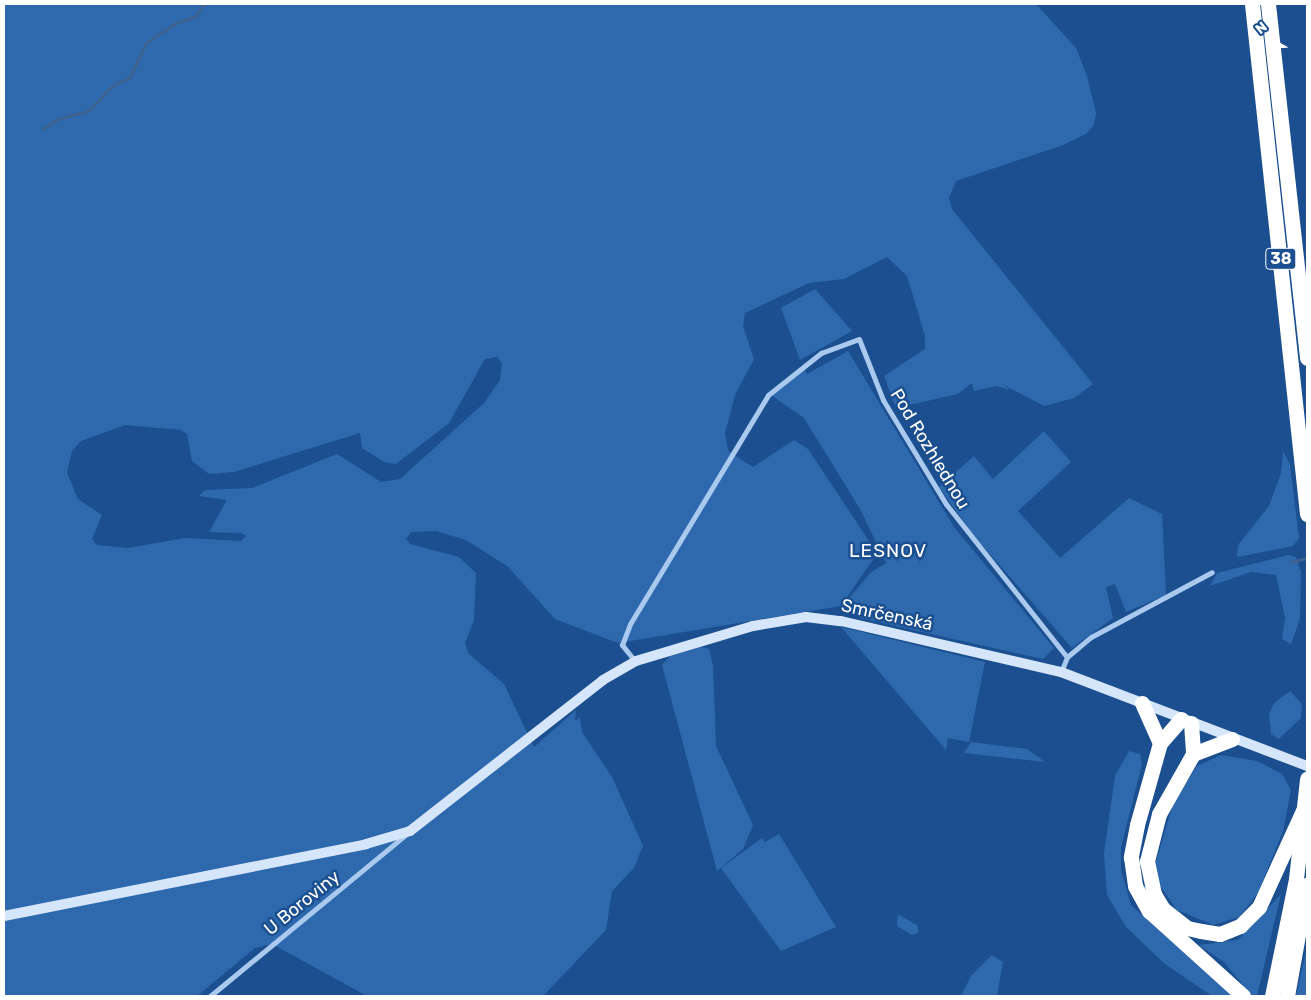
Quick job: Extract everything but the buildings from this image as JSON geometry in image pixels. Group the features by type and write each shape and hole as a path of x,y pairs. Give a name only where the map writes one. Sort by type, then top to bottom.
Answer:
{"highway":[{"name":"38","path":"1252,4 1307,514"},
{"name":"38","path":"1268,4 1307,358"},
{"path":"1142,703 1160,743"},
{"path":"1193,754 1186,721 1160,743 1131,857 1136,886 1149,912 1243,996"},
{"path":"1232,739 1193,754 1159,814 1147,861 1154,894 1187,928 1220,934 1240,926 1259,907 1305,806"},
{"path":"1272,996 1305,806 1307,779"},
{"path":"1287,996 1307,885"}],"street":[{"name":"Pod Rozhlednou","path":"636,661 622,645 630,624 768,395 821,353 859,339 883,400 925,473 964,530 1067,657"},
{"path":"1061,672 1067,657 1122,618 1212,572"},
{"name":"Smrčenská","path":"410,831 513,754 597,685 636,661 753,626 814,616 1061,672 1232,739 1307,766"},
{"path":"4,916 366,844 410,831"},
{"name":"U Boroviny","path":"210,996 410,831"}],"shaded area":[{"path":"4,4 1036,4 1076,48 1087,76 1096,113 1094,125 1086,134 1063,145 956,181 949,198 952,209 1093,384 1074,398 1044,406 1002,384 1010,390 996,386 974,391 972,383 958,394 896,408 884,376 925,349 925,336 907,276 887,257 844,279 809,283 745,313 743,326 754,359 735,395 725,433 728,451 753,467 794,440 808,449 869,541 874,558 841,606 618,643 555,619 507,566 466,540 436,531 411,532 406,539 410,544 459,557 476,573 474,620 465,643 468,653 504,684 534,747 576,710 575,721 580,717 582,732 612,777 643,846 634,868 612,891 606,930 543,996 367,996 272,944 255,948 197,996 4,996","holes":["497,357 502,363 500,380 484,403 400,479 381,482 337,454 252,488 205,490 199,496 227,500 209,532 241,533 246,536 241,541 185,538 128,548 97,545 92,539 102,515 78,499 67,473 72,451 81,441 125,425 181,430 187,434 192,461 209,474 234,472 360,433 362,448 384,462 396,464 449,423 485,359"]},
{"path":"815,289 852,331 800,360 781,308"},
{"path":"848,351 954,527 1054,648 1043,659 860,618 850,597 871,572 886,563 860,509 804,418 771,395 804,368 807,374"},
{"path":"1044,431 1071,462 1018,511 1060,558 1129,498 1162,514 1166,595 1126,612 1115,584 1106,587 1113,618 1072,648 974,536 939,487 974,456 993,479"},
{"path":"1283,451 1290,464 1299,538 1293,546 1237,557 1238,545 1269,506 1281,473"},
{"path":"1289,555 1296,557 1301,572 1300,619 1291,644 1282,639 1285,618 1276,575 1251,572 1210,586 1217,573"},
{"path":"841,627 985,662 969,742 948,738 946,750"},
{"path":"701,647 709,649 713,666 716,746 753,825 743,849 717,871 662,665 670,656"},
{"path":"1290,691 1302,704 1301,718 1279,739 1271,734 1269,714 1274,703"},
{"path":"971,742 1027,749 1045,762 964,753"},
{"path":"1129,751 1140,754 1142,764 1121,848 1121,870 1131,905 1234,996 1212,996 1165,964 1126,927 1107,895 1104,853 1115,776"},
{"path":"1221,755 1257,761 1282,774 1291,790 1283,831 1258,893 1239,917 1213,925 1177,910 1160,886 1155,865 1173,804 1197,766"},
{"path":"779,834 836,927 781,951 721,868 762,838 765,842"},
{"path":"1281,894 1257,996 1252,996 1224,962 1199,945 1238,940"},
{"path":"898,914 918,926 918,933 912,935 897,926"},
{"path":"1307,947 1307,996 1296,996"},
{"path":"992,955 1003,962 997,996 961,996 971,976"}],"waterway":[{"path":"42,129 58,119 88,111 111,87 130,77 146,43 174,24 196,16 204,4"},
{"path":"1291,562 1307,558"}],"district":[{"name":"LESNOV","path":"888,551"}]}
